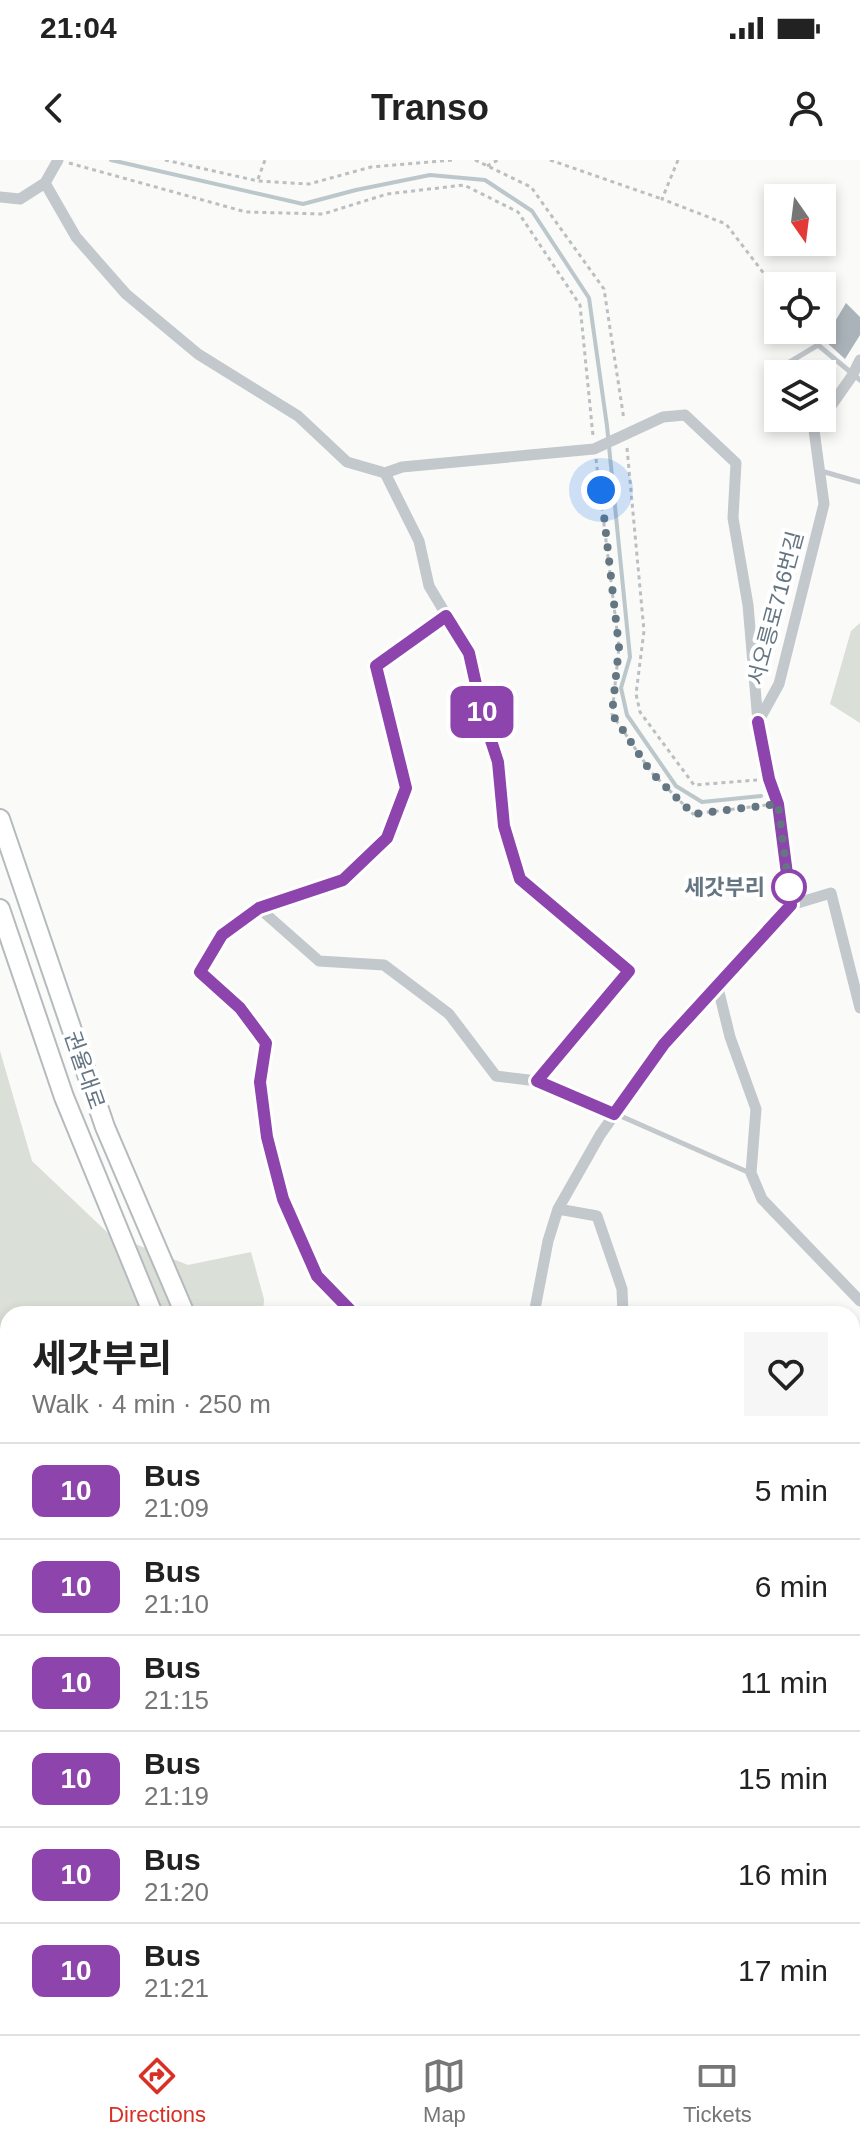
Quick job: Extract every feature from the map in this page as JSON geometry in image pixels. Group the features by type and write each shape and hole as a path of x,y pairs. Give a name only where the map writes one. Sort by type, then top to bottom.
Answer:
{"main road":[{"name":"권율대로","path":"0,819 105,1127 182,1306"},
{"name":"권율대로","path":"0,909 64,1097 150,1306"}],"street":[{"path":"0,197 20,199 45,183 58,160"},
{"path":"45,183 76,237 126,294 198,354 298,416 347,462 385,473 402,467 598,448 620,438"},
{"name":"서오릉로716번길","path":"758,722 779,684 824,504 814,430 856,378 860,360"},
{"name":"서오릉로716번길","path":"620,438 663,417 685,415 736,463 733,518 748,605 758,722"},
{"path":"385,473 419,541 429,586 469,653 483,716 498,762 504,826 520,879 629,971 537,1081"},
{"path":"346,1306 317,1276 283,1199 267,1137 260,1082 266,1043 240,1008 200,972 222,935 259,908 343,880 387,838 406,788 376,666 446,616"},
{"path":"758,722 769,779 778,804 791,905"},
{"path":"536,1306 548,1241 558,1209 614,1114 664,1044 791,905 831,893 860,1008"},
{"path":"259,908 319,961 384,965 449,1014 496,1076 537,1081 614,1114"},
{"path":"718,988 730,1037 756,1109 751,1173 762,1199 860,1301"},
{"path":"558,1209 597,1216 622,1289 623,1306"}],"lane":[{"path":"793,360 818,345 835,360"},
{"path":"836,361 856,378"},
{"path":"820,470 860,482"},
{"path":"614,1114 751,1173"}],"path":[{"path":"58,160 246,212 323,214 387,194 464,185 518,212 580,305 619,647 612,714 651,772 693,814 778,804"},
{"path":"165,160 258,181 309,184 371,167 453,160"},
{"path":"258,181 265,160"},
{"path":"475,160 531,187 604,289 644,631 636,694 640,712 694,785 769,779"},
{"path":"487,166 498,160"},
{"path":"550,160 726,224 764,274"},
{"path":"662,199 678,160"}],"shaded area":[{"path":"860,623 860,723 830,704 851,631"},
{"path":"0,1051 32,1161 108,1233 188,1265 251,1252 264,1299 264,1306 0,1306"}],"building":[{"path":"846,303 860,317 860,335 845,359 828,344 836,344 836,320"}],"waterway":[{"path":"111,160 303,204 430,175 485,180 532,211 589,298 607,426 630,657 621,688 627,715 676,786 702,802 761,796"}],"bus line":[{"name":"10","path":"346,1306 317,1276 283,1199 267,1137 260,1082 266,1043 240,1008 200,972 222,935 259,908 343,880 387,838 406,788 376,666 446,616 469,653 483,716 498,762 504,826 520,879 629,971 537,1081 614,1114 664,1044 791,905 778,804 769,779 758,722"}],"place":[{"name":"세갓부리","path":"789,887"}],"route":[{"path":"601,490 619,647 612,714 651,772 693,814 778,804 789,887"}]}
